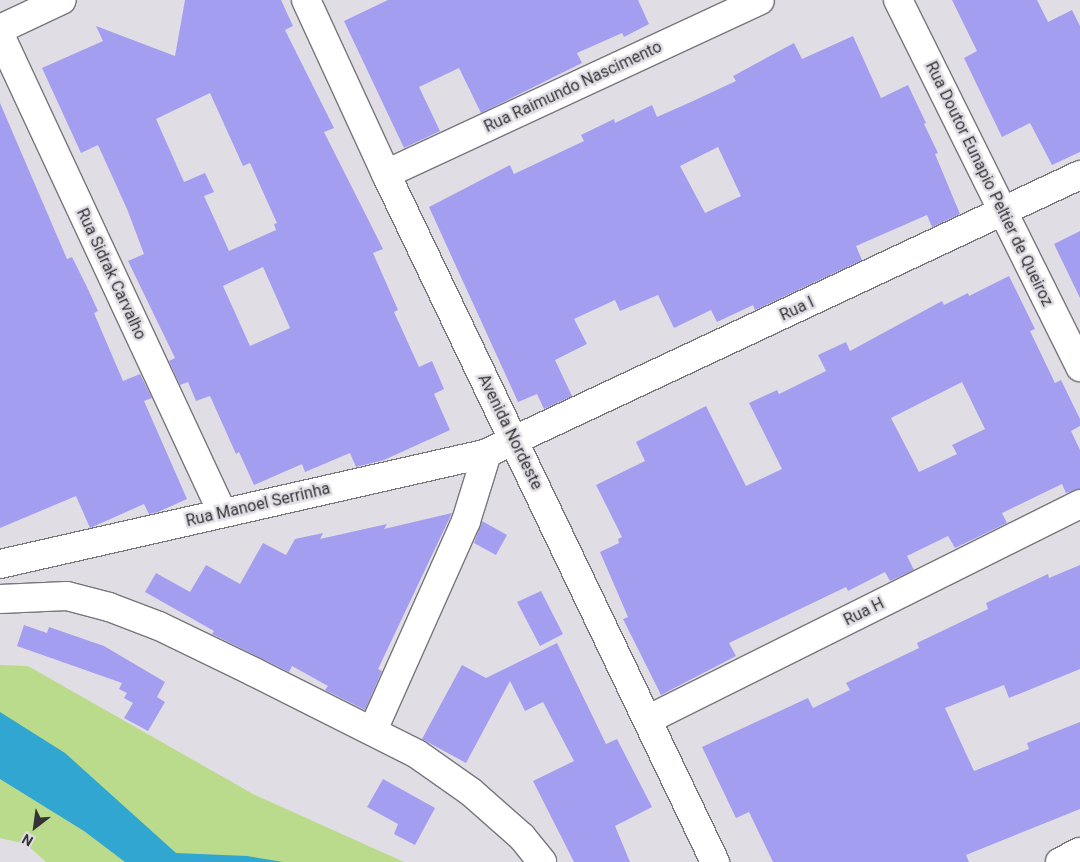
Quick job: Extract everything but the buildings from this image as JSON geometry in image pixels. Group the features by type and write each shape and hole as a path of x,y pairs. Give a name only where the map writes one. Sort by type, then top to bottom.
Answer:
{"street":[{"path":"0,29 62,0"},
{"name":"Avenida Nordeste","path":"306,0 386,174 649,719 715,862"},
{"name":"Rua Raimundo Nascimento","path":"386,174 760,0"},
{"name":"Rua Doutor Eunapio Peltier de Queiroz","path":"898,0 1001,212 1080,367"},
{"name":"Rua Sidrak Carvalho","path":"0,35 222,512"},
{"name":"Rua I","path":"515,443 1080,175"},
{"name":"Rua Manoel Serrinha","path":"0,564 487,453 515,443"},
{"path":"372,730 466,521 487,453"},
{"name":"Rua H","path":"649,719 1080,504"},
{"path":"0,599 67,596 109,607 160,626 417,754 471,792 522,837 542,862"},
{"path":"1060,862 1080,852"}],"green space":[{"path":"0,665 28,666 253,794 404,862 46,862 26,844 0,838"}],"water":[{"path":"0,712 65,753 176,853 247,856 283,862 125,862 84,831 0,779"}]}
